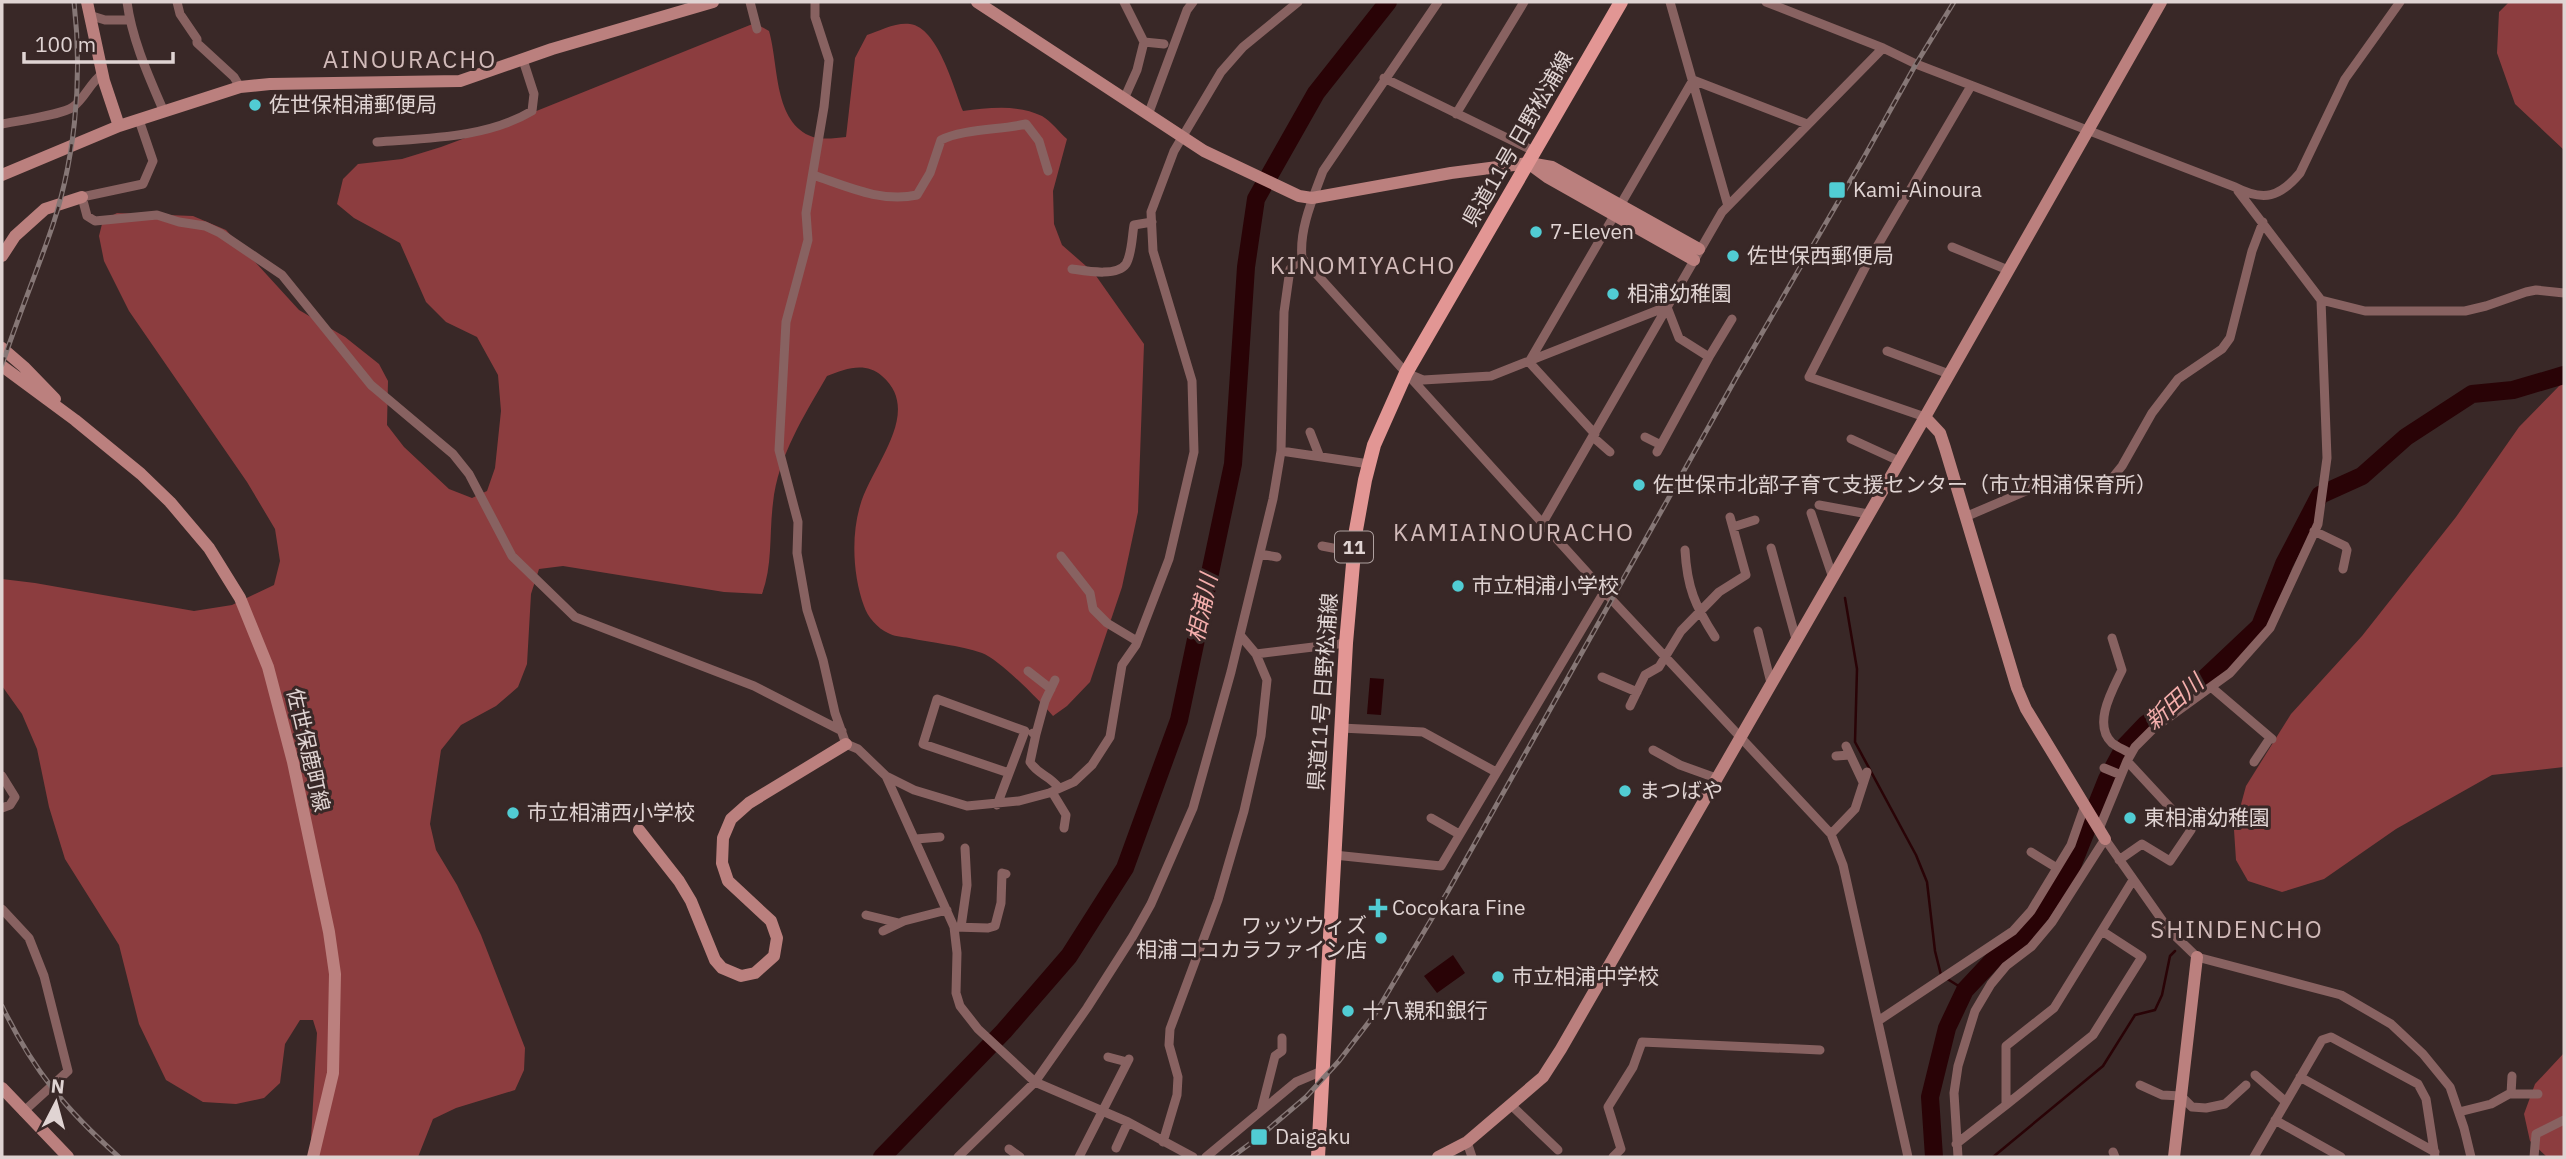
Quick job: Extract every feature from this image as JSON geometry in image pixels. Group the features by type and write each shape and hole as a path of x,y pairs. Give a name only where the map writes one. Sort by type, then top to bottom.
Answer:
{"main road":[{"name":"県道11号 日野松浦線","path":"1318,1157 1346,643 1356,530 1369,464 1388,408 1406,373 1621,2"}],"street":[{"path":"87,2 103,74 119,127"},
{"path":"127,2 146,69 164,112"},
{"path":"177,2 180,13 197,43 240,87"},
{"path":"2,175 119,127 240,87 270,84 460,81 713,2"},
{"path":"750,2 758,29"},
{"path":"815,2 815,17 829,60 806,213 808,240 786,322 779,450 798,522 797,553 807,610 844,738"},
{"path":"977,2 1183,138 1299,196 1312,198 1532,158"},
{"path":"1124,2 1143,42 1137,70 1124,99"},
{"path":"1148,115 1187,10 1193,2"},
{"path":"82,197 87,216 95,221 157,215 205,226 220,233 282,275 371,385 453,454 469,474 512,556 575,617 754,686 844,738 886,776 914,790 967,806 997,805 1056,790 1074,782 1092,765 1110,737 1122,664 1138,641 1169,559 1194,452 1192,380 1153,251 1151,212 1174,151 1221,72 1243,47 1298,2"},
{"path":"1438,2 1323,171 1312,198 1301,243 1302,258 1604,592 1832,834 1843,865 1908,1157"},
{"path":"1456,114 1524,2"},
{"path":"1670,2 1728,206"},
{"path":"1766,2 1970,86 2235,187 2249,195 2276,195 2290,186 2300,173 2346,79 2400,2"},
{"path":"1438,1157 1467,1142 1543,1077 2161,2"},
{"path":"89,15 105,20 130,20"},
{"path":"1143,42 1164,44"},
{"path":"1542,524 1722,212 1883,48"},
{"path":"377,142 445,136 517,120 532,111 534,102 523,60"},
{"path":"2,124 70,110 80,101 94,80 103,74"},
{"path":"1384,78 1552,167 1616,209 1696,255"},
{"path":"1693,80 1807,124"},
{"path":"1529,362 1693,80"},
{"path":"1970,86 1868,262 1810,376 1925,416 1940,433 2025,709 2094,823 2169,930 2197,957 2341,995 2391,1024 2423,1054 2450,1087 2471,1157"},
{"path":"2,257 15,236 45,209 82,197 143,184 153,161 139,120"},
{"path":"813,175 884,197 903,198 917,195 930,173 941,140 952,134 1001,130 1026,124 1039,141 1048,171"},
{"path":"1958,1157 1954,1093 1958,1066 1975,1011 1991,984 2006,966 2031,947 2052,922 2094,823 2130,756 2154,728 2230,673 2270,628 2314,531 2327,458 2321,300 2235,187"},
{"path":"1072,269 1099,274 1123,268 1128,262 1134,225 1152,222"},
{"path":"1965,517 2040,485 2089,490 2100,488 2109,482 2122,466 2152,413 2178,379 2222,349 2230,338 2252,251 2263,222"},
{"path":"1952,247 2008,270"},
{"path":"958,1157 1032,1080 1112,971 1151,904 1193,808 1240,635 1273,499 1281,451 1284,312 1290,269 1302,258"},
{"path":"2321,300 2365,311 2465,311 2536,290 2564,293"},
{"path":"1406,373 1423,380 1491,376 1667,307"},
{"path":"1667,307 1679,338 1709,357"},
{"path":"1645,437 1659,448 1732,319"},
{"name":"佐世保鹿町線","path":"2,348 75,420"},
{"path":"1887,351 1949,374"},
{"path":"1529,362 1610,452"},
{"name":"佐世保鹿町線","path":"2,366 75,420 170,502 209,548 240,598 268,667 293,762 335,974 333,1073 313,1157"},
{"path":"1310,432 1319,456"},
{"path":"1851,439 1899,461"},
{"path":"1281,451 1369,464"},
{"path":"1819,505 1868,514"},
{"path":"1811,513 1832,575"},
{"path":"1630,706 1645,675 1659,667 1681,631 1719,592 1746,575 1731,522 1755,520"},
{"path":"2314,531 2345,546 2347,550 2343,569"},
{"path":"1322,545 1354,552"},
{"path":"1771,548 1796,639"},
{"path":"1688,552 1686,578 1699,612 1715,637"},
{"path":"1260,554 1277,557"},
{"path":"1061,556 1090,593 1093,609 1107,622 1138,641"},
{"path":"1334,855 1440,866 1604,592"},
{"path":"1758,631 1771,683"},
{"path":"1163,1142 1177,1096 1178,1077 1169,1045 1170,1029 1218,900 1244,811 1261,736 1267,680 1256,654 1240,635"},
{"path":"2112,638 2122,670 2109,697 2104,715 2105,731 2112,742 2130,756 2191,830 2170,862 2142,844 2119,860"},
{"path":"1256,654 1346,643"},
{"path":"1028,671 1053,684 1036,734 1030,762 1036,771 1050,776 1070,813 1064,828"},
{"path":"1602,677 1637,691"},
{"path":"2211,687 2271,738 2254,761"},
{"path":"1009,773 923,744 937,699 1036,734"},
{"path":"1341,728 1423,732 1496,772"},
{"path":"997,805 1025,731"},
{"path":"639,830 679,881 691,901 715,960 722,968 741,976 755,973 774,956 777,937 771,921 728,881 722,863 723,838 731,819 749,803 844,738"},
{"path":"1653,750 1680,765 1716,778"},
{"path":"1836,756 1848,750 1864,782"},
{"path":"2104,768 2121,775"},
{"path":"1832,834 1855,809 1867,772"},
{"path":"2,776 15,797 10,805 2,808"},
{"path":"886,776 947,910 958,927"},
{"path":"1431,818 1459,834"},
{"path":"1878,1021 2013,931 2031,911 2071,845 2094,823"},
{"path":"916,839 940,837"},
{"path":"965,848 967,885 958,927 957,953 956,993 960,1006 978,1029 1032,1080 1128,1122 1193,1157"},
{"path":"2031,852 2057,868"},
{"path":"958,927 995,926 1001,903 1002,873 1006,874"},
{"path":"2006,1105 2006,1046 2054,1008 2133,880"},
{"path":"2,909 29,938 44,976 68,1071 23,1112"},
{"path":"883,931 899,923 947,910"},
{"path":"866,915 899,923"},
{"path":"1956,1143 2093,1035 2142,957 2102,930"},
{"path":"2174,1157 2197,957"},
{"path":"2254,1157 2322,1040 2331,1037 2418,1084 2426,1098 2435,1155"},
{"path":"1261,1112 1275,1056 1282,1051 1282,1038"},
{"path":"1613,1157 1622,1149 1608,1107 1633,1067 1642,1042 1820,1049"},
{"path":"1079,1157 1128,1061 1108,1057"},
{"path":"1206,1157 1296,1082 1322,1071"},
{"path":"2255,1075 2286,1102"},
{"path":"2511,1094 2512,1076"},
{"path":"2300,1077 2435,1155"},
{"path":"2140,1085 2162,1095 2181,1096 2192,1107 2206,1108 2225,1104 2246,1085"},
{"path":"2,1088 68,1157"},
{"path":"2459,1112 2491,1104 2511,1094 2538,1094"},
{"path":"1511,1105 1558,1150"},
{"path":"2275,1120 2341,1157"},
{"path":"2534,1157 2536,1134 2564,1120"},
{"path":"1116,1148 1128,1122"},
{"path":"1467,1142 1472,1157"},
{"path":"1009,1149 1020,1157"}],"shaded area":[{"path":"2509,2 2564,2 2564,150 2515,104 2497,53 2499,12"},
{"path":"755,23 769,31 784,106 800,130 813,137 846,137 855,58 867,35 893,26 910,24 920,28 936,47 963,111 1003,108 1033,112 1045,118 1067,139 1053,191 1054,224 1062,245 1094,273 1144,344 1138,512 1122,587 1090,682 1067,706 1053,716 1019,681 982,653 892,635 873,622 865,610 857,582 855,530 866,490 891,440 898,406 894,390 875,371 855,368 827,376 793,437 780,469 773,503 768,571 762,594 724,592 563,566 539,569 531,594 527,664 518,687 496,706 461,725 441,750 430,824 436,850 457,885 481,935 525,1048 524,1070 515,1090 456,1108 433,1119 418,1157 310,1157 317,1033 313,1020 300,1020 285,1044 280,1083 264,1098 236,1104 203,1102 166,1080 139,1024 119,945 65,859 49,807 37,749 22,714 2,686 2,579 194,611 232,605 274,585 280,561 275,529 247,482 129,311 104,261 99,236 103,220 117,213 193,216 226,230 299,310 345,337 379,364 388,381 387,425 404,447 449,489 472,498 487,491 495,468 501,411 498,375 477,337 446,322 426,302 400,243 354,218 337,204 343,179 358,164 402,159 441,147"},
{"path":"2564,381 2564,767 2492,775 2396,829 2324,879 2282,892 2248,881 2236,860 2234,830 2246,786 2291,714 2362,636 2456,517 2519,427"},
{"path":"1370,678 1384,679 1381,715 1367,714"},
{"path":"1453,955 1465,973 1437,993 1424,976"},
{"path":"2564,1053 2564,1157 2547,1157 2530,1141 2524,1114 2535,1084"}],"waterway":[{"name":"相浦川","path":"882,1157 1004,1031 1069,956 1125,868 1179,720 1233,464 1246,267 1256,199 1316,93 1388,2"},
{"name":"新田川","path":"1934,1157 1930,1097 1947,1028 1965,990 1996,957 2029,932 2070,871 2107,779 2125,746 2146,724 2189,693 2260,626 2284,564 2320,495 2362,476 2406,437 2472,394 2513,390 2564,375"},
{"path":"1845,598 1857,669 1855,742 1916,855 1927,882 1935,951 1941,975 1965,990"},
{"path":"1993,1157 2103,1066 2135,1015 2155,1010 2162,995 2170,956 2175,951"}],"railway":[{"path":"2,365 48,239 65,182 77,92 74,2"},
{"path":"1232,1157 1306,1097 1339,1061 1375,1014 1447,893 1736,378 1954,2"},
{"path":"2,1006 26,1050 52,1088 83,1123 119,1157"}],"place":[{"name":"佐世保相浦郵便局","path":"255,105"},
{"name":"Kami-Ainoura","path":"1837,190"},
{"name":"7-Eleven","path":"1536,232"},
{"name":"佐世保西郵便局","path":"1733,256"},
{"name":"相浦幼稚園","path":"1613,294"},
{"name":"佐世保市北部子育て支援センター（市立相浦保育所）","path":"1639,485"},
{"name":"市立相浦小学校","path":"1458,586"},
{"name":"まつばや","path":"1625,791"},
{"name":"市立相浦西小学校","path":"513,813"},
{"name":"東相浦幼稚園","path":"2130,818"},
{"name":"Cocokara Fine","path":"1378,908"},
{"name":"ワッツウィズ 相浦ココカラファイン店","path":"1381,938"},
{"name":"市立相浦中学校","path":"1498,977"},
{"name":"十八親和銀行","path":"1348,1011"},
{"name":"Daigaku","path":"1259,1137"}],"district":[{"name":"AINOURACHO","path":"410,60"},
{"name":"KINOMIYACHO","path":"1363,266"},
{"name":"KAMIAINOURACHO","path":"1514,533"},
{"name":"SHINDENCHO","path":"2237,930"}]}
